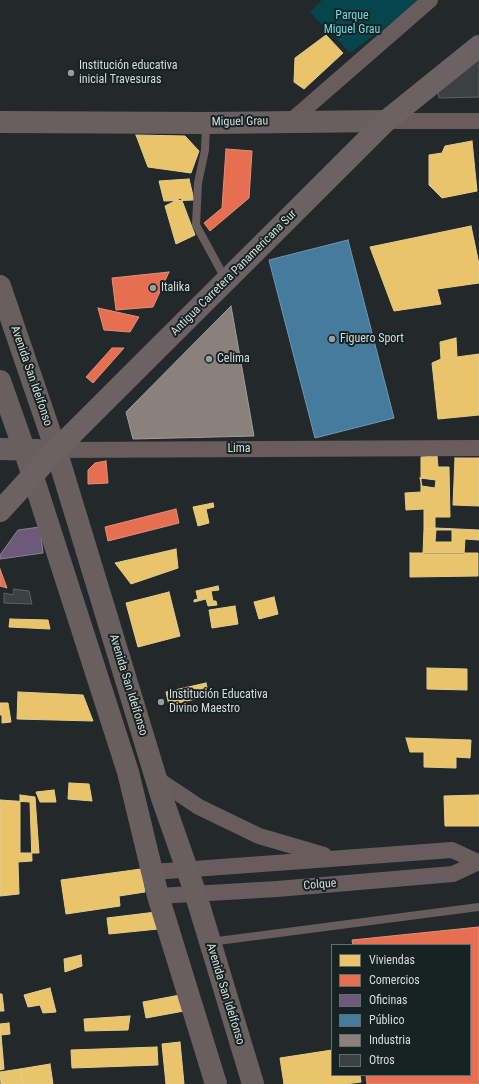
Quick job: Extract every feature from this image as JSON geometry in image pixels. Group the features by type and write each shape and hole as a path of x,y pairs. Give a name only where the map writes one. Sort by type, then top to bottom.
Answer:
{"highway":[{"name":"Antigua Carretera Panamericana Sur","path":"0,511 56,450 386,121 479,46"}],"street":[{"path":"291,121 430,0"},
{"name":"Miguel Grau","path":"0,122 206,123 291,121 479,121"},
{"name":"Avenida San Idelfonso","path":"0,286 56,450 157,779 195,892 253,1084"},
{"path":"0,381 24,449 128,772 158,896 216,1084"},
{"name":"Lima","path":"0,449 479,448"},
{"name":"Colque","path":"157,779 199,807 259,836 334,858"},
{"name":"Colque","path":"153,872 452,850 478,862"},
{"name":"Colque","path":"158,896 195,892 277,889 453,874 478,862"}],"lane":[{"path":"206,123 205,150 197,190 196,225 227,280"},
{"path":"210,942 479,907"}],"green space":[{"name":"Parque Miguel Grau","path":"322,0 422,0 350,53 310,12"}],"building: Viviendas":[{"path":"326,35 343,53 304,89 294,82 295,58"},
{"path":"136,135 185,136 199,151 191,173 148,167"},
{"path":"472,141 477,191 442,198 429,185 429,155 442,153 445,146"},
{"path":"189,179 194,200 164,201 159,181"},
{"path":"181,198 195,235 176,244 165,206"},
{"path":"471,226 479,264 479,283 437,289 441,304 394,311 370,247"},
{"path":"456,338 457,357 479,354 479,415 438,419 432,363 441,359 440,342"},
{"path":"437,456 438,467 449,467 450,517 435,517 435,528 424,529 424,509 406,510 405,493 421,492 421,457"},
{"path":"455,458 479,458 479,506 453,505"},
{"path":"420,478 436,480 435,488 422,486"},
{"path":"213,503 214,507 206,509 209,523 198,526 193,507"},
{"path":"424,529 479,530 479,540 465,539 464,554 423,554"},
{"path":"436,530 452,530 452,542 435,542"},
{"path":"176,549 178,568 131,584 115,563"},
{"path":"410,553 478,553 478,576 410,577"},
{"path":"218,586 219,590 211,591 213,601 216,601 217,605 208,606 206,599 194,602 194,600 198,599 196,591"},
{"path":"169,592 180,636 138,647 126,603"},
{"path":"274,597 278,614 259,619 254,602"},
{"path":"235,606 238,624 212,628 209,610"},
{"path":"10,619 48,620 50,629 9,627"},
{"path":"427,668 467,669 467,690 427,689"},
{"path":"206,683 209,696 169,705 166,692"},
{"path":"18,692 83,695 93,721 17,719"},
{"path":"0,703 8,703 11,722 2,723"},
{"path":"406,738 471,740 470,758 456,757 456,768 424,767 424,752 410,752"},
{"path":"69,783 89,784 92,801 68,799"},
{"path":"54,790 56,802 40,802 36,792"},
{"path":"20,795 35,797 39,853 20,853"},
{"path":"479,795 479,826 445,826 444,796"},
{"path":"0,800 30,802 32,861 18,862 19,894 0,896"},
{"path":"141,869 145,892 119,896 120,906 66,914 61,880"},
{"path":"156,912 158,929 109,934 107,918"},
{"path":"81,955 82,966 65,972 64,959"},
{"path":"50,988 56,1012 43,1013 40,1005 28,1007 24,995"},
{"path":"0,994 2,994 4,1011 0,1011"},
{"path":"180,995 184,1011 146,1018 143,1002"},
{"path":"130,1016 128,1030 85,1031 84,1019"},
{"path":"9,1023 10,1034 1,1035 4,1069 0,1070 0,1024"},
{"path":"180,1042 184,1084 166,1084 162,1044"},
{"path":"157,1047 158,1065 72,1068 71,1050"},
{"path":"331,1050 331,1076 360,1076 361,1082 345,1084 284,1084 280,1058"},
{"path":"50,1064 53,1084 23,1084 20,1069"},
{"path":"20,1069 23,1084 1,1084 0,1072"}],"building: Comercios":[{"path":"226,149 252,151 249,198 210,231 204,223 222,208"},
{"path":"169,272 153,307 116,310 112,278"},
{"path":"98,308 139,317 130,332 104,330"},
{"path":"112,348 124,348 93,383 86,377"},
{"path":"106,461 108,483 88,484 88,470 95,463"},
{"path":"176,509 179,523 108,541 105,527"},
{"path":"0,569 7,588 0,586"},
{"path":"479,927 479,1084 367,1084 366,1076 471,1076 471,944 353,944 352,940"}],"building: Oficinas":[{"path":"40,527 43,553 0,559 0,555 18,530"}],"building: Público":[{"name":"Figuero Sport","path":"348,240 394,418 315,438 269,260"}],"building: Industria":[{"name":"Celima","path":"231,306 254,436 133,439 126,412"}],"building: Otros":[{"path":"479,53 479,97 439,98 437,88"},
{"path":"14,589 29,591 32,604 4,603 4,593 13,595"}],"place":[{"name":"Institución educativa inicial Travesuras","path":"71,73"},
{"name":"Italika","path":"153,288"},
{"name":"Figuero Sport","path":"332,339"},
{"name":"Celima","path":"209,359"},
{"name":"Institución Educativa Divino Maestro","path":"161,702"}]}
